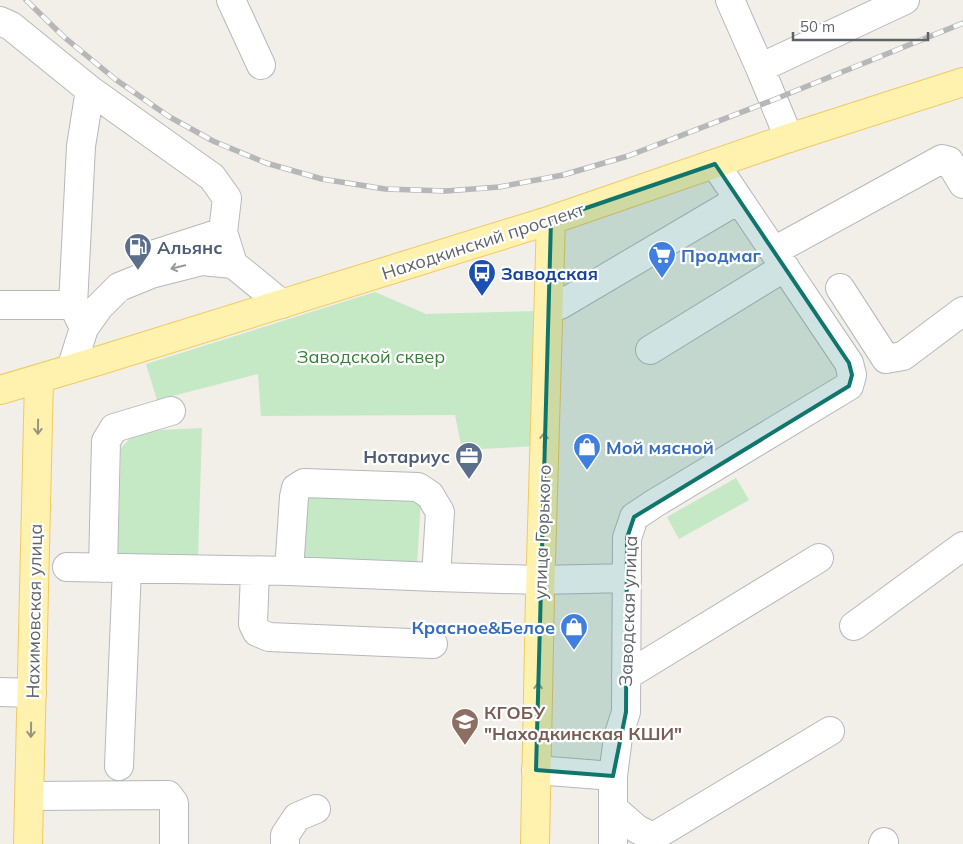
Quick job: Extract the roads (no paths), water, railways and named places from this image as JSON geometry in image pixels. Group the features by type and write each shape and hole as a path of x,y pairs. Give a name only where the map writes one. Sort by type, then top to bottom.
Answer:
{"main road":[{"name":"Находкинский проспект","path":"0,390 551,220 788,138 963,82"},
{"name":"улица Горького","path":"535,844 540,580 551,220"},
{"name":"Нахимовская улица","path":"28,844 39,379"}],"street":[{"path":"231,0 261,65"},
{"path":"730,0 788,138"},
{"path":"760,68 905,0"},
{"path":"0,21 11,26 90,90 212,177 227,198 223,232 232,264"},
{"path":"71,369 78,316 81,146 90,90"},
{"path":"650,350 779,259 942,159 949,161 963,184"},
{"path":"715,164 779,259"},
{"path":"560,305 738,200"},
{"path":"154,254 223,232"},
{"name":"Заводская улица","path":"613,844 613,776 618,737 626,712 627,538 634,517 849,386 852,375 849,362 779,259"},
{"path":"0,305 78,316 99,307 118,287 151,274 202,261 232,264 282,304"},
{"path":"840,288 886,359 903,356 963,311"},
{"path":"118,766 115,568 106,441 114,428 171,411"},
{"path":"289,571 296,488 304,483 418,487 430,495 440,512 436,577"},
{"path":"854,626 963,546"},
{"path":"626,676 819,558"},
{"path":"66,567 289,571 540,580 627,578"},
{"path":"255,571 252,624 257,632 269,637 433,644"},
{"path":"0,692 32,693"},
{"path":"614,810 637,829 653,837 830,731"},
{"path":"536,770 613,776"},
{"path":"30,796 168,795 174,803 174,844"},
{"path":"285,844 285,835 296,817 316,809"}],"railway":[{"path":"26,0 64,37 115,79 168,116 213,141 266,163 322,179 385,189 446,191 499,187 563,175 628,156 963,23"}],"place":[{"name":"Альянс","path":"138,271"},
{"name":"Продмаг","path":"662,279"},
{"name":"Заводская","path":"482,297"},
{"name":"Мой мясной","path":"587,471"},
{"name":"Нотариус","path":"469,480"},
{"name":"Красное&Белое","path":"574,651"},
{"name":"КГОБУ \"Находкинская КШИ\"","path":"465,746"}],"park label":[{"name":"Заводской сквер","path":"371,356"}]}
